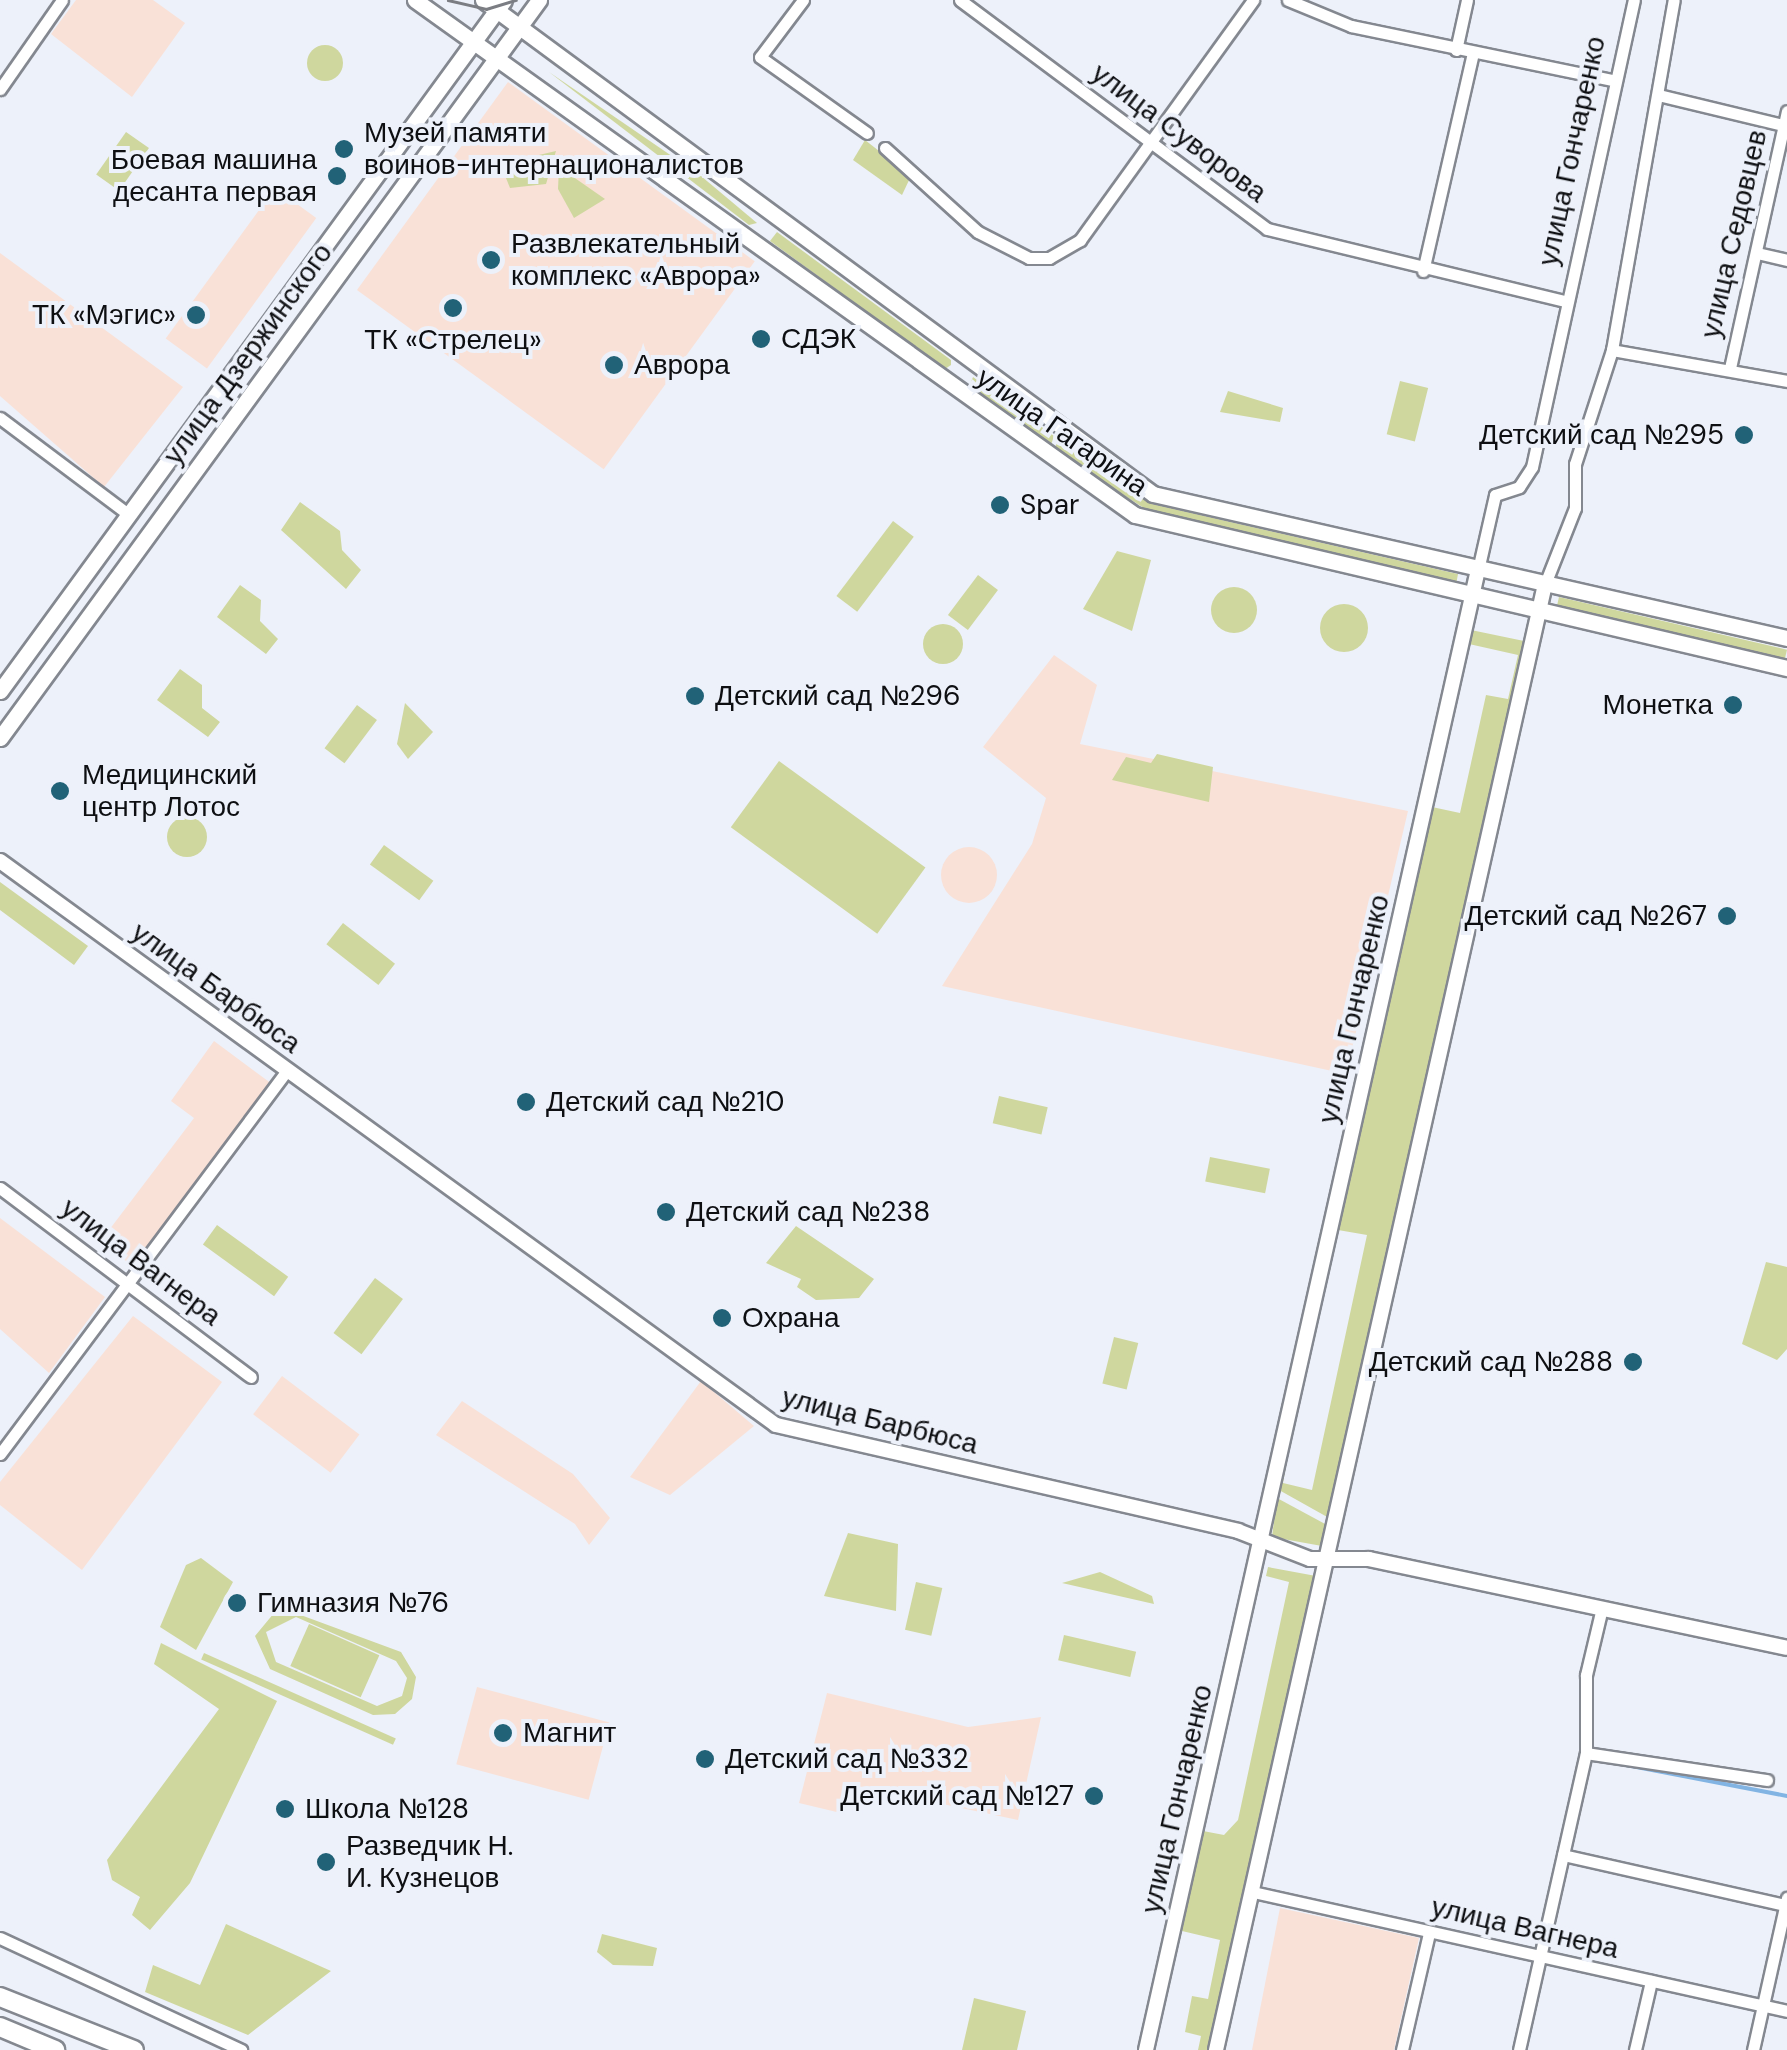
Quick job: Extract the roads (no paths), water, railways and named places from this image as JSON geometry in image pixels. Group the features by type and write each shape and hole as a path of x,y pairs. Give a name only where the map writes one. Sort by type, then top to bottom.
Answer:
{"main road":[{"name":"улица Гагарина","path":"415,0 1145,520 1787,668"},
{"name":"улица Гагарина","path":"482,0 500,5 519,29 1152,494 1787,638"},
{"name":"улица Дзержинского","path":"0,738 539,0"},
{"name":"улица Дзержинского","path":"0,691 500,5"},
{"path":"754,240 772,218"},
{"path":"951,385 968,362"},
{"path":"217,394 238,410"},
{"path":"129,515 150,532"},
{"path":"0,1997 134,2050"},
{"path":"0,2027 55,2050"}],"street":[{"path":"0,89 62,0"},
{"path":"803,0 760,57 867,132"},
{"name":"улица Суворова","path":"960,0 1268,229 1424,271 1564,301"},
{"path":"885,148 978,232 1039,261 1080,240 1253,0"},
{"path":"1288,0 1318,15 1456,50 1611,80"},
{"path":"1318,15 1326,0"},
{"path":"1456,50 1467,0"},
{"name":"улица Гончаренко","path":"1146,2050 1495,495 1519,487 1532,467 1564,301 1600,167 1611,80 1634,0"},
{"path":"1216,2050 1537,612 1544,584 1575,508 1575,464 1612,350 1674,0"},
{"path":"1424,271 1473,52"},
{"path":"1658,96 1786,126"},
{"name":"улица Седовцев","path":"1730,368 1787,111"},
{"path":"1756,253 1787,260"},
{"path":"1612,350 1730,368 1787,382"},
{"path":"0,418 129,515"},
{"name":"улица Барбюса","path":"0,861 767,1420 1328,1556 1787,1648"},
{"path":"0,1454 130,1285 286,1071"},
{"name":"улица Вагнера","path":"0,1188 251,1376"},
{"path":"1518,2050 1586,1753 1586,1676 1602,1608"},
{"path":"1586,1753 1767,1780"},
{"path":"1564,1855 1786,1901 1753,2050"},
{"name":"улица Вагнера","path":"1252,1892 1540,1960 1787,2011"},
{"path":"1402,2050 1429,1933"},
{"path":"0,1938 242,2050"},
{"path":"1635,2050 1651,1981"}],"waterway":[{"path":"1626,1765 1787,1796"}],"tram line":[{"path":"448,0 486,9 516,0"}],"place":[{"name":"Музей памяти воинов-интернационалистов","path":"344,149"},
{"name":"Боевая машина десанта первая","path":"337,176"},
{"name":"Развлекательный комплекс «Аврора»","path":"491,260"},
{"name":"ТК «Стрелец»","path":"453,308"},
{"name":"ТК «Мэгис»","path":"196,315"},
{"name":"СДЭК","path":"761,339"},
{"name":"Аврора","path":"614,365"},
{"name":"Детский сад №295","path":"1744,435"},
{"name":"Spar","path":"1000,505"},
{"name":"Детский сад №296","path":"695,696"},
{"name":"Монетка","path":"1733,705"},
{"name":"Медицинский центр Лотос","path":"60,791"},
{"name":"Детский сад №267","path":"1727,916"},
{"name":"Детский сад №210","path":"526,1102"},
{"name":"Детский сад №238","path":"666,1212"},
{"name":"Охрана","path":"722,1318"},
{"name":"Детский сад №288","path":"1633,1362"},
{"name":"Гимназия №76","path":"237,1603"},
{"name":"Магнит","path":"503,1733"},
{"name":"Детский сад №332","path":"705,1759"},
{"name":"Детский сад №127","path":"1094,1796"},
{"name":"Школа №128","path":"285,1809"},
{"name":"Разведчик Н. И. Кузнецов","path":"326,1862"}]}
